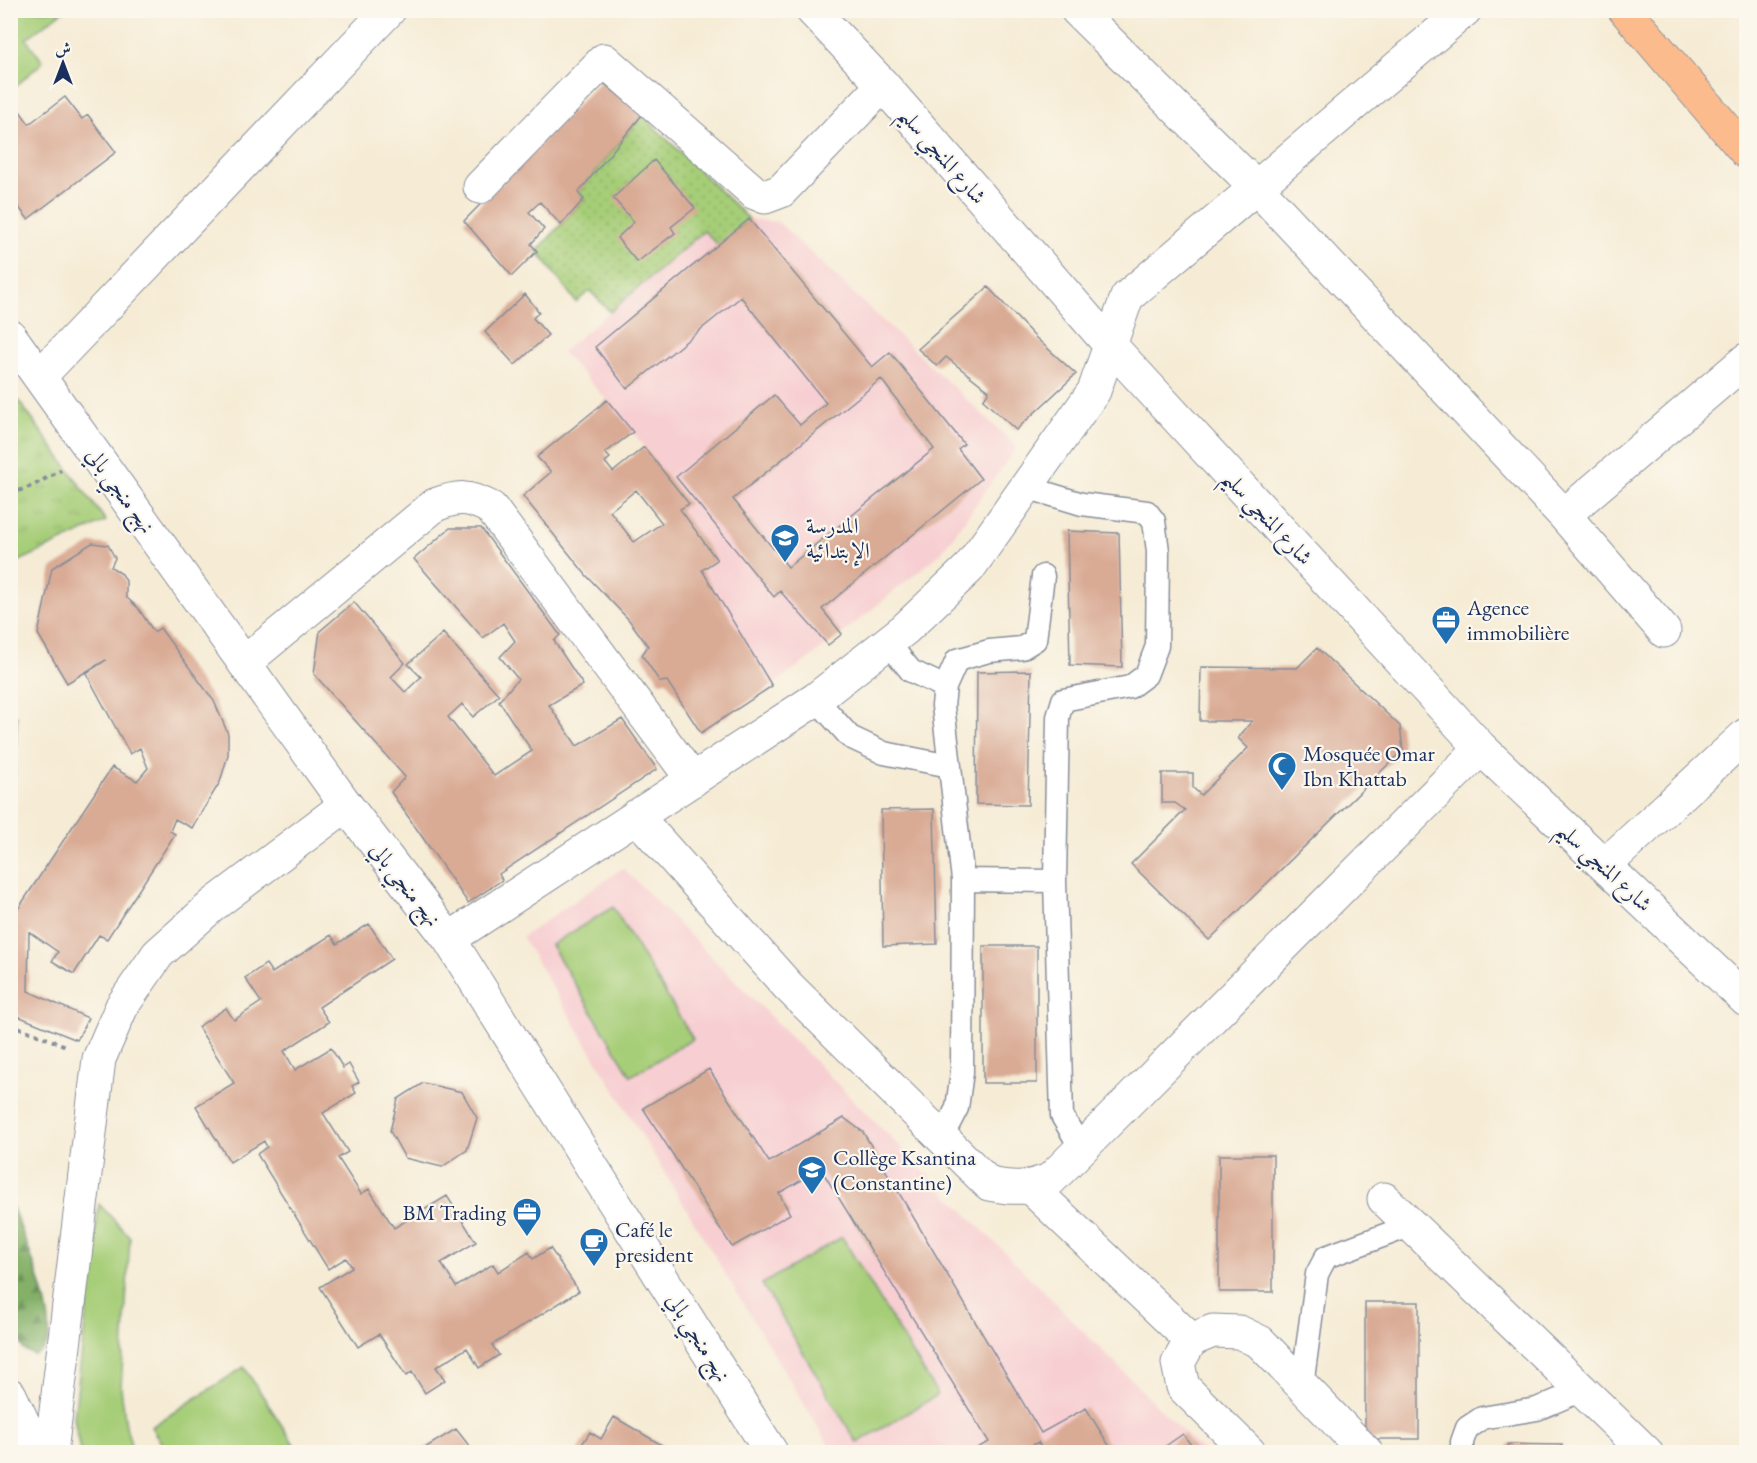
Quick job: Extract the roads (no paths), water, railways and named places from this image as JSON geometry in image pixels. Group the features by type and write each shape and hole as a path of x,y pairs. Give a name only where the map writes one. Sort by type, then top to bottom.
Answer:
{"main road":[{"path":"1624,10 1746,152"}],"street":[{"path":"40,376 389,10"},
{"name":"شارع المنجي سليم","path":"812,10 883,85 1110,345 1481,748 1746,1000"},
{"path":"1077,10 1256,187 1564,514 1664,631"},
{"path":"449,939 816,699 888,643 969,568 1094,391 1127,297 1465,10"},
{"path":"480,186 604,60 755,194 765,197 782,191 883,85"},
{"name":"نهج منجي بالي","path":"10,336 346,805 449,939 771,1452"},
{"path":"1564,514 1746,360"},
{"path":"244,663 435,505 453,498 473,499 491,508 693,780"},
{"path":"1605,865 1746,735"},
{"path":"636,816 788,986 989,1184 1010,1188 1030,1188 1050,1180 1481,748"},
{"path":"51,1452 99,1059 122,1006 158,954 213,905 346,805"},
{"path":"1030,1188 1191,1340"},
{"path":"1384,1199 1646,1452"},
{"path":"1249,1452 1183,1387 1178,1363 1191,1340 1213,1331 1239,1332 1260,1342 1366,1452"},
{"path":"10,1395 37,1452"}],"lane":[{"path":"1026,487 1082,504 1147,512 1154,521 1158,551 1156,646 1146,675 1130,687 1063,700 1058,717 1055,881 1062,1116 1081,1148"},
{"path":"942,1137 957,1108 962,1072 963,880 943,706 945,687 957,660 989,651 1022,648 1035,640 1043,576"},
{"path":"888,643 911,671 945,687"},
{"path":"816,699 850,737 884,753 950,766"},
{"path":"963,880 1055,881"},
{"path":"1302,1386 1317,1274 1326,1257 1412,1225"},
{"path":"1462,1452 1462,1442 1467,1428 1482,1418 1537,1409 1582,1390"}],"place":[{"name":"المدرسة الإبتدائية","path":"785,564"},
{"name":"Agence immobilière","path":"1446,646"},
{"name":"Mosquée Omar Ibn Khattab","path":"1282,792"},
{"name":"Collège Ksantina (Constantine)","path":"812,1196"},
{"name":"BM Trading","path":"527,1238"},
{"name":"Café le president","path":"594,1268"}]}
